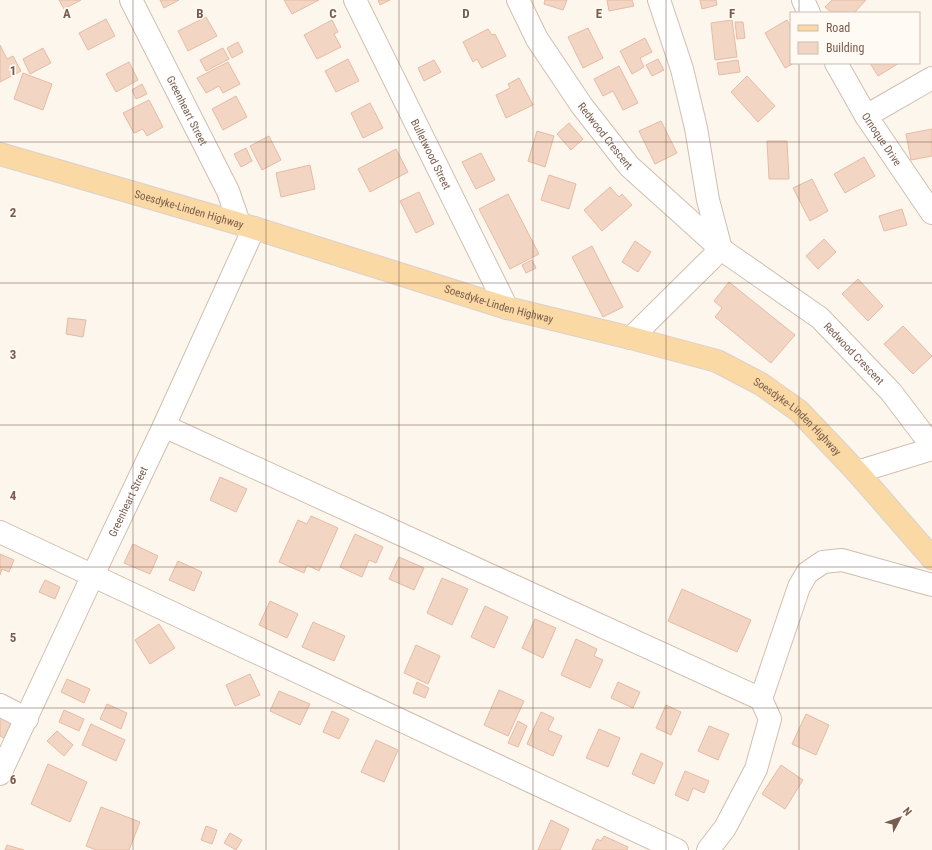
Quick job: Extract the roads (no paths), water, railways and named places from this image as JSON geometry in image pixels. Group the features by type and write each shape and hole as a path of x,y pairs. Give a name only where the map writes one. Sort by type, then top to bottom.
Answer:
{"main road":[{"name":"Soesdyke-Linden Highway","path":"0,154 246,225 507,308 631,338 717,362 761,384 799,411 857,472 932,558"}],"street":[{"name":"Greenheart Street","path":"0,774 164,426 246,225 131,0"},
{"name":"Bulletwood Street","path":"356,0 507,308"},
{"name":"Redwood Crescent","path":"518,0 537,39 582,106 629,166 721,249 820,318 891,392 932,446"},
{"path":"631,338 721,249 708,200 696,128 682,69 659,0"},
{"path":"803,0 808,12"},
{"name":"Ornoque Drive","path":"837,64 866,116 932,213"},
{"path":"866,116 932,78"},
{"path":"164,426 761,699 770,719 756,769 725,828 708,850"},
{"path":"857,472 932,449"},
{"path":"0,532 677,850"},
{"path":"761,699 799,587 807,573 822,562 842,560 932,585"},
{"path":"0,705 27,719"}]}
